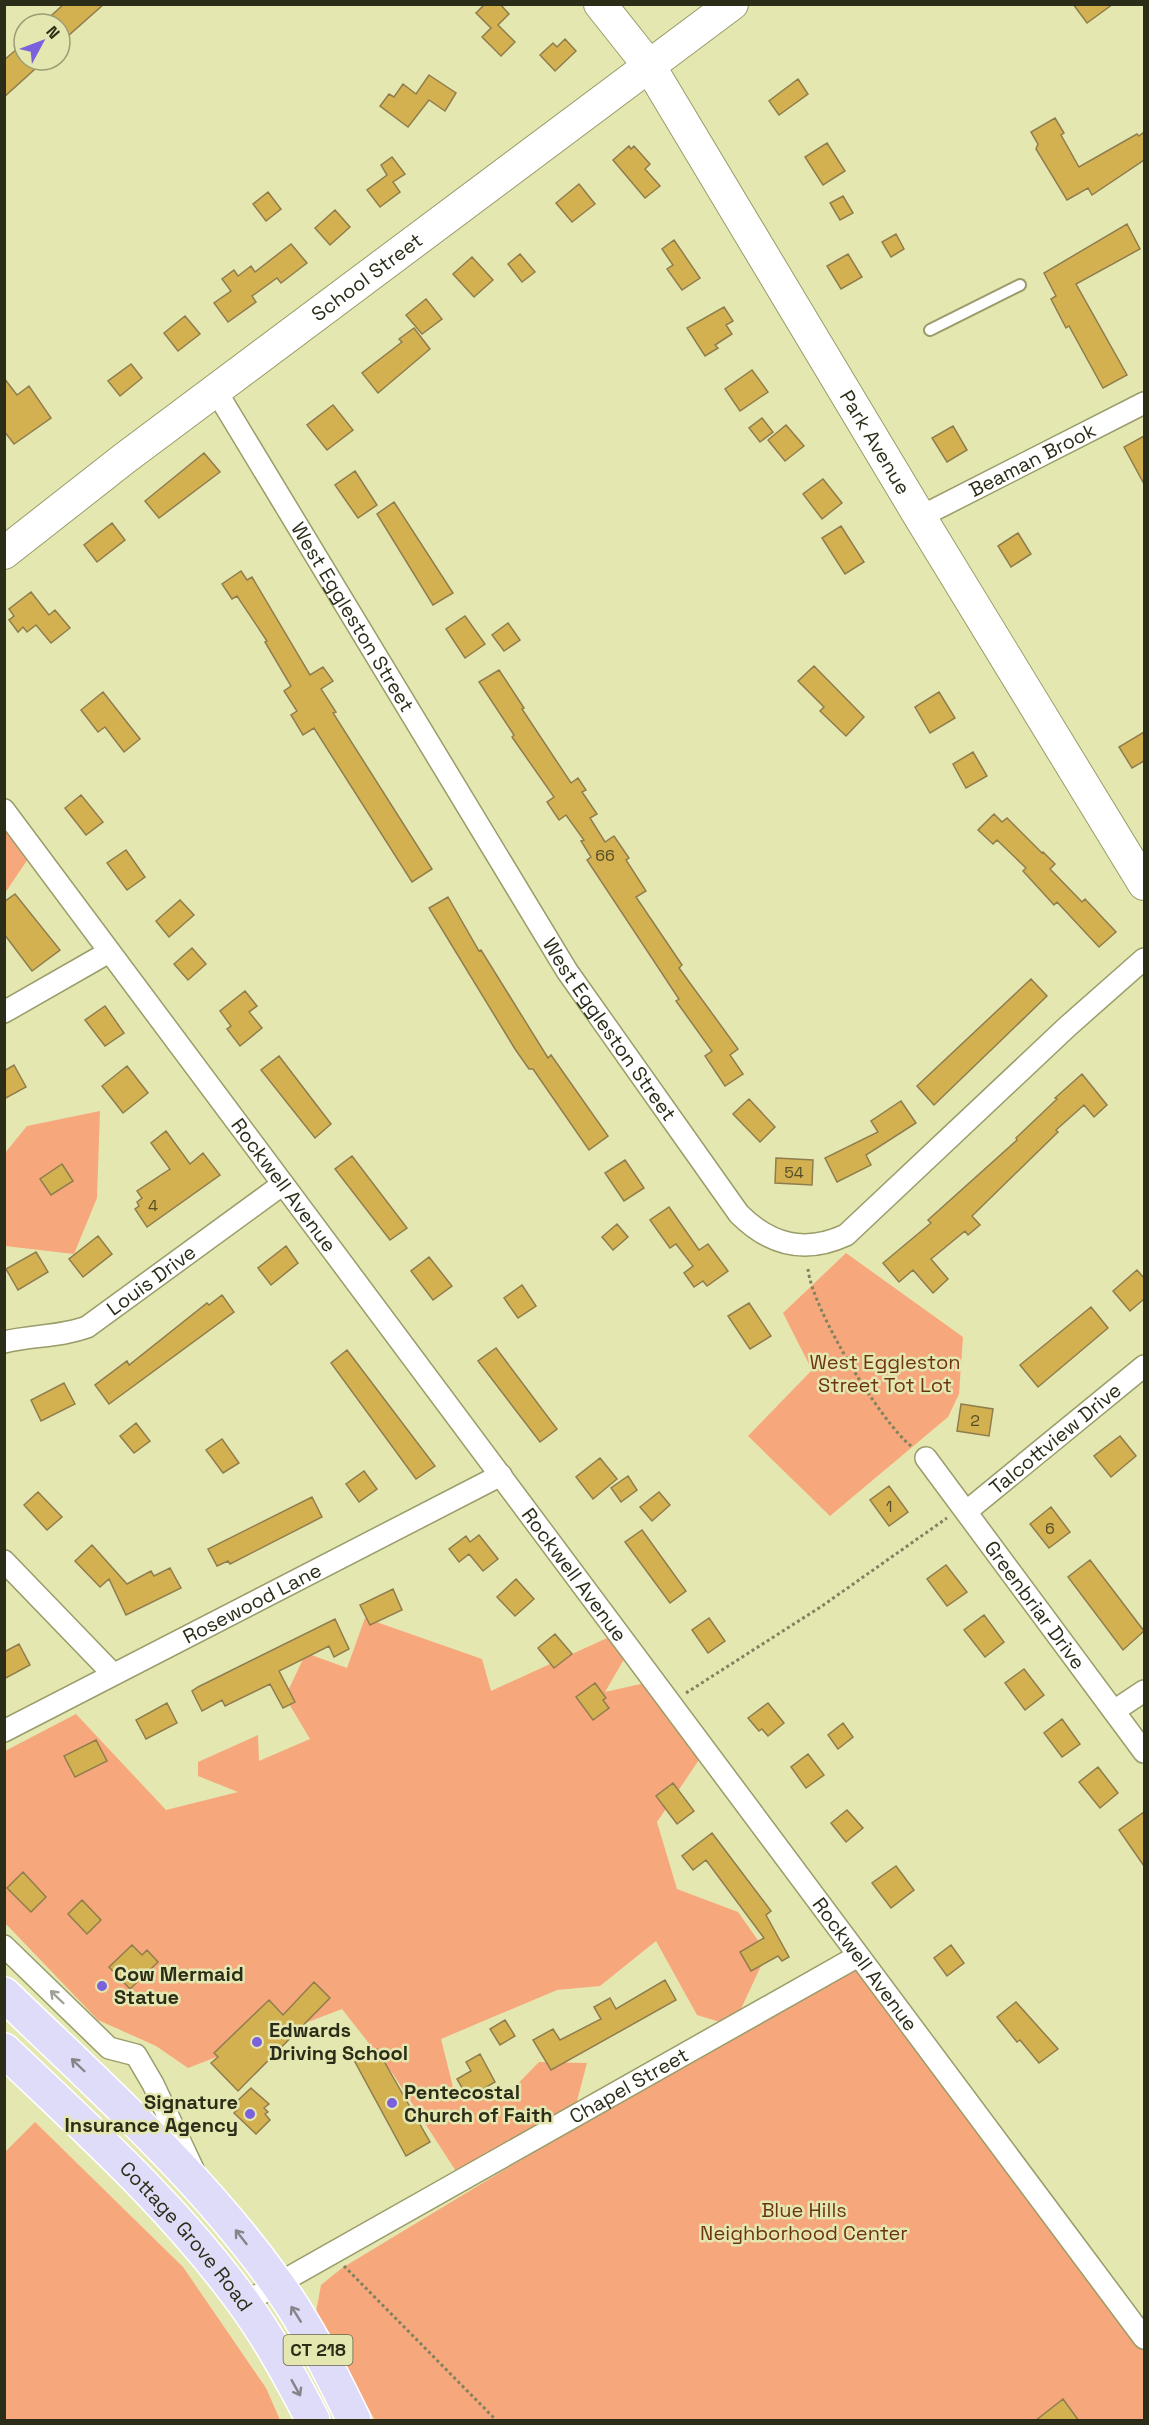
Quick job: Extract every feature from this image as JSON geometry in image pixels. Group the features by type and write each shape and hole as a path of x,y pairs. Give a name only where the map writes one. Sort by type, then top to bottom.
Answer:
{"main road":[{"name":"Park Avenue","path":"600,4 650,67 920,518 1144,884"},
{"name":"School Street","path":"4,553 732,4"},
{"name":"Cottage Grove Road","path":"4,1994 172,2156 203,2192 277,2283 328,2369 354,2421"},
{"name":"Cottage Grove Road","path":"4,2050 143,2183 194,2240 244,2303 275,2351 313,2421"}],"street":[{"name":"West Eggleston Street","path":"216,392 567,971 738,1214 762,1234 788,1244 811,1246 834,1240 854,1229 1068,1026 1144,960"},
{"name":"Beaman Brook","path":"920,518 1144,403"},
{"name":"Rockwell Avenue","path":"4,810 1144,2338"},
{"path":"4,1012 109,952"},
{"name":"Louis Drive","path":"4,1342 21,1338 68,1334 87,1327 283,1184"},
{"name":"Talcottview Drive","path":"967,1511 1144,1366"},
{"name":"Greenbriar Drive","path":"926,1458 1144,1752"},
{"name":"Rosewood Lane","path":"4,1731 501,1475"},
{"path":"4,1561 113,1674"},
{"path":"1114,1711 1144,1691"},
{"name":"Cottage Grove Road","path":"4,1946 109,2048 136,2055 158,2094 203,2192"},
{"name":"Chapel Street","path":"244,2303 330,2252 858,1956"}],"lane":[{"path":"930,330 1020,285"}],"path":[{"path":"808,1269 818,1304 834,1335 895,1433 926,1458"},
{"path":"670,1703 822,1606 947,1518"},
{"path":"330,2252 496,2421"}],"green space":[{"path":"4,810 34,850 5,893 4,893"},
{"path":"100,1111 97,1198 74,1254 5,1246 5,1153 27,1126"},
{"name":"West Eggleston Street Tot Lot","path":"846,1253 963,1337 959,1394 948,1417 830,1516 748,1436 812,1370 783,1313"},
{"path":"365,1618 482,1659 491,1691 618,1633 630,1649 605,1692 654,1681 705,1751 657,1822 677,1889 738,1912 767,1953 733,2026 697,2015 656,1941 600,1986 557,1990 441,2039 455,2095 501,2101 539,2062 587,2063 573,2116 461,2179 393,2074 342,2009 188,2068 156,2046 98,2020 5,1923 5,1751 76,1714 166,1810 238,1792 198,1776 198,1762 258,1735 259,1761 310,1739 285,1697 306,1653 347,1668"},
{"name":"Blue Hills Neighborhood Center","path":"858,1956 1144,2338 1144,2420 375,2420 339,2359 316,2312 321,2285 342,2268"},
{"path":"35,2122 183,2267 266,2388 280,2420 5,2420 5,2152"}],"building":[{"path":"64,4 104,4 72,32 72,12 55,12"},
{"path":"485,4 500,4 509,14 498,25 515,42 501,56 482,37 491,28 476,13"},
{"path":"1073,4 1113,4 1087,23"},
{"path":"565,39 576,51 555,71 540,55 553,43 557,47"},
{"path":"12,53 12,72 32,72 4,97 4,60"},
{"path":"429,75 456,93 445,111 429,100 408,127 380,106 389,94 394,97 403,84 416,94"},
{"path":"798,79 808,94 779,115 769,101"},
{"path":"1055,118 1064,133 1061,135 1079,167 1144,132 1144,160 1092,195 1088,188 1067,200 1036,149 1038,144 1031,132"},
{"path":"827,143 845,171 823,185 805,157"},
{"path":"629,146 631,149 634,146 650,164 645,169 660,186 645,198 613,160"},
{"path":"392,157 405,174 393,182 400,192 380,207 367,190 387,175 381,165"},
{"path":"579,184 595,204 572,222 556,203"},
{"path":"268,192 281,209 266,221 253,204"},
{"path":"843,196 853,213 840,220 830,203"},
{"path":"335,210 350,227 330,245 315,228"},
{"path":"1127,224 1140,249 1076,284 1127,375 1103,388 1069,326 1066,328 1051,299 1056,296 1044,273"},
{"path":"896,234 904,249 891,257 882,242"},
{"path":"674,240 700,278 682,290 667,269 673,265 662,249"},
{"path":"291,244 307,263 281,283 277,278 252,296 256,302 228,322 214,303 231,291 222,279 234,270 238,276 251,266 255,272"},
{"path":"520,254 535,272 522,282 508,264"},
{"path":"848,254 862,277 841,289 827,266"},
{"path":"472,257 493,280 474,297 453,274"},
{"path":"426,299 442,319 422,334 406,315"},
{"path":"724,307 733,321 726,325 732,334 715,345 718,348 705,356 687,328"},
{"path":"185,316 200,334 178,351 164,333"},
{"path":"414,328 430,349 378,393 362,373 402,342 399,339"},
{"path":"131,364 142,378 120,396 108,381"},
{"path":"752,370 768,392 740,411 725,389"},
{"path":"4,378 17,395 29,386 51,418 14,444 4,431"},
{"path":"333,405 353,430 327,450 307,425"},
{"path":"762,418 773,432 760,442 749,428"},
{"path":"786,425 804,446 785,461 768,440"},
{"path":"953,426 967,450 947,462 932,438"},
{"path":"1144,436 1144,484 1124,447"},
{"path":"204,453 220,472 159,518 145,501"},
{"path":"355,471 377,505 358,518 335,485"},
{"path":"823,479 842,503 822,519 803,494"},
{"path":"394,502 453,593 433,605 377,514"},
{"path":"112,523 125,540 97,562 84,545"},
{"path":"841,526 864,562 845,574 822,538"},
{"path":"1018,533 1031,554 1011,567 998,546"},
{"path":"241,571 247,580 252,577 310,675 323,667 333,681 321,689 336,712 333,713 432,869 412,882 314,728 303,735 291,715 297,711 284,691 291,686 265,642 267,641 237,596 232,599 222,584"},
{"path":"31,592 49,615 55,610 70,628 51,643 36,625 27,632 23,627 18,632 9,620 14,616 9,609"},
{"path":"465,616 485,644 465,658 446,629"},
{"path":"508,623 520,640 504,651 492,635"},
{"path":"814,666 864,717 846,736 820,711 824,707 798,681"},
{"path":"499,670 571,783 578,778 586,790 582,792 597,814 590,818 605,842 614,836 629,858 626,860 646,891 636,897 682,965 679,968 738,1049 730,1055 743,1074 725,1086 705,1056 712,1051 676,1001 679,999 587,860 591,857 581,841 584,840 566,815 559,820 547,802 554,797 512,737 514,735 479,682"},
{"path":"103,692 140,739 124,752 105,727 98,732 81,710"},
{"path":"939,692 955,718 930,733 915,707"},
{"path":"1144,732 1144,761 1132,768 1119,747"},
{"path":"973,752 987,776 966,788 953,764"},
{"path":"81,795 103,822 86,835 65,808"},
{"path":"994,814 1002,822 1007,818 1043,852 1055,864 1050,869 1082,902 1085,899 1116,932 1099,947 1057,902 1054,905 1023,871 1026,868 997,840 993,844 978,830"},
{"path":"126,850 145,877 127,890 107,863"},
{"path":"15,894 60,950 32,971 4,934 4,902"},
{"path":"448,897 479,951 481,950 548,1058 551,1055 608,1136 589,1150 533,1069 529,1069 515,1049 429,908"},
{"path":"180,900 194,915 169,937 156,921"},
{"path":"192,948 206,964 188,980 174,964"},
{"path":"1031,979 1047,996 934,1105 917,1086"},
{"path":"245,991 257,1006 249,1012 262,1028 240,1046 227,1029 231,1026 220,1011"},
{"path":"105,1006 124,1033 105,1046 85,1020"},
{"path":"279,1056 331,1124 315,1138 261,1070"},
{"path":"14,1065 26,1087 4,1099 4,1071"},
{"path":"127,1066 148,1093 123,1113 102,1086"},
{"path":"1082,1074 1107,1105 1094,1117 1084,1105 1056,1130 1058,1132 972,1216 980,1225 968,1235 965,1231 931,1259 948,1279 933,1293 913,1270 899,1282 883,1263 931,1223 928,1220 1017,1140 1016,1138 1057,1099 1055,1098"},
{"path":"749,1099 775,1127 760,1142 733,1114"},
{"path":"901,1101 916,1123 866,1155 871,1165 837,1182 825,1158 878,1132 871,1121"},
{"path":"166,1131 190,1164 203,1153 220,1175 147,1227 135,1209 139,1206 137,1202 142,1198 137,1191 170,1169 151,1143"},
{"path":"352,1156 407,1228 390,1240 335,1169"},
{"path":"776,1158 813,1160 812,1185 775,1183"},
{"path":"625,1160 644,1188 624,1201 605,1173"},
{"path":"62,1164 73,1181 51,1195 40,1179"},
{"path":"669,1207 699,1250 708,1244 728,1271 707,1286 703,1281 694,1287 684,1273 693,1266 676,1244 670,1248 650,1220"},
{"path":"617,1224 628,1237 613,1250 602,1237"},
{"path":"98,1236 112,1254 83,1277 69,1259"},
{"path":"286,1246 298,1263 271,1285 258,1268"},
{"path":"36,1252 48,1272 18,1290 6,1269"},
{"path":"429,1257 452,1286 433,1300 411,1271"},
{"path":"1137,1270 1144,1278 1144,1299 1130,1311 1113,1291"},
{"path":"522,1285 536,1306 518,1318 504,1298"},
{"path":"222,1295 234,1312 109,1404 95,1385 127,1361 129,1365 207,1303 209,1305"},
{"path":"749,1303 771,1336 750,1349 728,1316"},
{"path":"1091,1307 1108,1328 1038,1387 1020,1365"},
{"path":"496,1348 557,1429 540,1442 478,1361"},
{"path":"347,1350 435,1466 416,1479 331,1363"},
{"path":"64,1383 75,1404 41,1421 31,1400"},
{"path":"961,1404 993,1409 989,1436 957,1431"},
{"path":"136,1423 150,1441 134,1453 120,1436"},
{"path":"1120,1436 1136,1456 1111,1477 1094,1456"},
{"path":"222,1439 239,1463 223,1473 206,1450"},
{"path":"600,1458 617,1479 593,1499 576,1477"},
{"path":"364,1471 377,1489 359,1502 346,1484"},
{"path":"628,1476 637,1490 621,1502 611,1488"},
{"path":"889,1486 908,1512 889,1526 870,1500"},
{"path":"38,1492 62,1517 47,1530 24,1505"},
{"path":"659,1492 670,1505 652,1521 640,1507"},
{"path":"312,1497 322,1517 230,1564 228,1561 217,1566 208,1549"},
{"path":"1051,1507 1070,1532 1049,1548 1030,1524"},
{"path":"642,1530 686,1591 670,1603 625,1542"},
{"path":"479,1535 498,1559 483,1571 469,1554 459,1562 449,1549 466,1536 470,1542"},
{"path":"92,1545 127,1584 151,1571 154,1576 170,1568 181,1588 126,1615 109,1579 100,1587 75,1561"},
{"path":"1090,1560 1144,1631 1123,1650 1068,1577"},
{"path":"946,1565 967,1592 947,1606 927,1579"},
{"path":"516,1579 534,1599 515,1616 497,1597"},
{"path":"393,1589 402,1610 370,1625 360,1605"},
{"path":"984,1615 1004,1642 985,1657 964,1630"},
{"path":"709,1618 725,1641 708,1653 692,1630"},
{"path":"335,1619 349,1649 334,1657 329,1646 279,1671 295,1702 283,1708 270,1684 225,1706 222,1700 202,1711 192,1691"},
{"path":"555,1634 572,1654 554,1668 538,1648"},
{"path":"19,1644 30,1665 4,1679 4,1652"},
{"path":"1024,1669 1044,1695 1025,1710 1005,1683"},
{"path":"595,1683 606,1698 603,1700 609,1708 593,1720 576,1697"},
{"path":"167,1703 177,1723 146,1739 136,1720"},
{"path":"768,1703 784,1723 768,1736 762,1729 759,1731 748,1718"},
{"path":"1062,1719 1080,1744 1062,1757 1044,1733"},
{"path":"843,1723 853,1737 838,1749 828,1735"},
{"path":"96,1740 107,1761 75,1777 64,1756"},
{"path":"808,1754 824,1775 806,1788 791,1767"},
{"path":"1098,1767 1118,1793 1100,1808 1079,1782"},
{"path":"673,1783 694,1811 677,1824 656,1796"},
{"path":"847,1810 863,1828 846,1842 831,1823"},
{"path":"1144,1812 1144,1866 1119,1830"},
{"path":"712,1833 771,1911 766,1915 789,1957 782,1961 778,1956 751,1971 740,1952 764,1938 706,1860 693,1870 682,1856"},
{"path":"896,1866 914,1890 891,1908 872,1883"},
{"path":"23,1872 46,1897 31,1912 7,1888"},
{"path":"82,1900 101,1920 87,1934 68,1914"},
{"path":"132,1945 142,1955 147,1950 158,1962 130,1989 109,1967"},
{"path":"951,1945 964,1963 947,1976 934,1958"},
{"path":"665,1980 676,2000 551,2070 533,2040 553,2029 560,2040 601,2019 594,2007 610,1998 616,2009"},
{"name":"Edwards Driving School","path":"314,1982 330,1998 238,2091 211,2063 218,2057 214,2053 269,2000 283,2015"},
{"path":"1016,2002 1058,2049 1039,2063 1020,2040 1017,2042 997,2017"},
{"path":"505,2020 515,2036 500,2045 490,2029"},
{"name":"Pentecostal Church of Faith","path":"377,2049 430,2142 406,2156 355,2062"},
{"path":"480,2054 495,2082 468,2098 457,2079 471,2071 466,2062"},
{"name":"Signature Insurance Agency","path":"251,2088 269,2104 264,2108 270,2120 256,2134 234,2113 238,2109 234,2104"},
{"path":"1063,2399 1079,2421 1035,2421"}],"place":[{"name":"Cow Mermaid Statue","path":"102,1986"},
{"name":"Edwards Driving School","path":"257,2042"},
{"name":"Pentecostal Church of Faith","path":"392,2103"},
{"name":"Signature Insurance Agency","path":"250,2114"}]}
